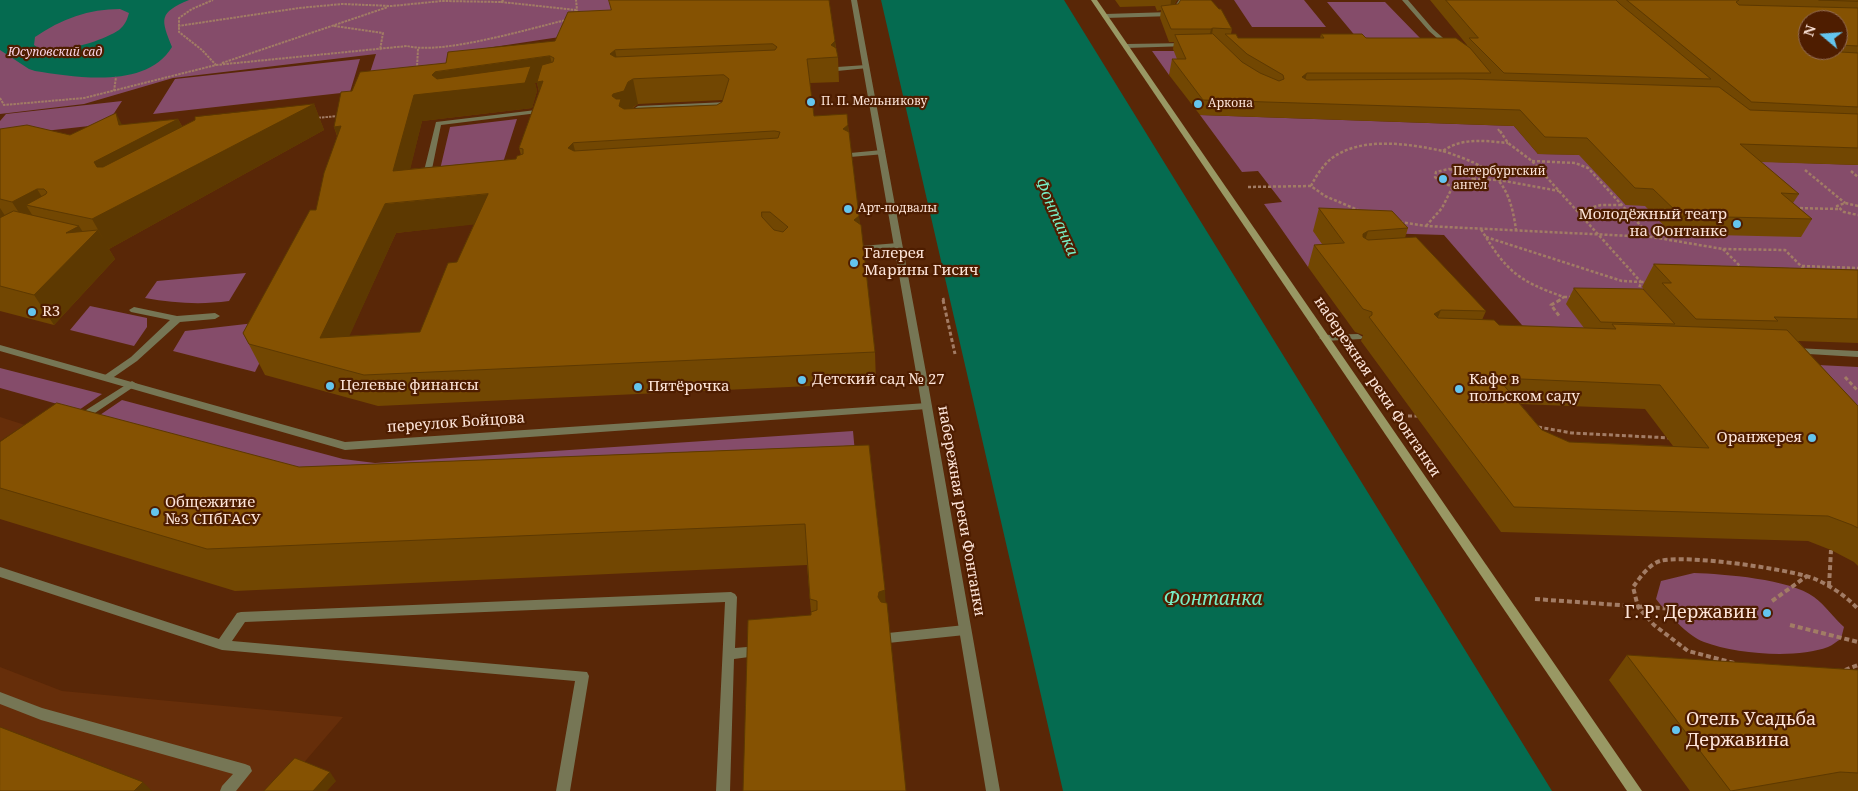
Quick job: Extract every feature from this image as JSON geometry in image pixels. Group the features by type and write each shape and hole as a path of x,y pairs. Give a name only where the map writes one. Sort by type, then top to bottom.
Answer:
{"main road":[{"name":"набережная реки Фонтанки","path":"1094,0 1635,791"}],"street":[{"name":"набережная реки Фонтанки","path":"854,0 927,406 993,791"},
{"path":"1105,16 1173,14 1182,0"},
{"path":"1405,0 1431,30 1453,50"},
{"path":"1435,44 1445,44"},
{"path":"1126,46 1193,45"},
{"path":"837,69 866,67"},
{"path":"423,189 438,123 535,116 539,104"},
{"path":"631,122 638,108 727,104 723,119"},
{"path":"850,155 882,152"},
{"path":"861,248 898,245"},
{"path":"134,310 177,319 215,316"},
{"path":"108,378 134,359 177,319"},
{"path":"1324,338 1358,337"},
{"name":"переулок Бойцова","path":"0,348 345,446 927,406"},
{"path":"1785,350 1858,354"},
{"path":"71,425 132,384"},
{"path":"0,572 222,645 582,676 563,791"},
{"path":"222,645 241,617 731,597 723,791"},
{"path":"888,638 965,630"},
{"path":"728,654 776,650"},
{"path":"0,699 41,714 245,771 227,791"}],"path":[{"path":"213,0 192,9 179,18 178,26 179,32 202,50 216,65"},
{"path":"576,0 577,10"},
{"path":"178,26 342,4 392,6 442,1 502,1 577,10"},
{"path":"0,98 4,106 84,98 114,91 216,65 392,6"},
{"path":"216,65 407,46 418,48 473,42 567,20 577,10"},
{"path":"333,26 383,32 380,50"},
{"path":"418,48 417,67 422,75"},
{"path":"114,91 116,77"},
{"path":"306,120 346,115"},
{"path":"1498,130 1508,143 1532,160 1641,282"},
{"path":"1443,150 1450,144 1464,142 1508,143"},
{"path":"1311,186 1320,170 1338,154 1367,146 1401,144 1443,150 1470,159 1486,168 1499,180 1509,193 1514,208 1516,230"},
{"path":"1532,160 1575,163 1588,168 1652,237"},
{"path":"1473,179 1472,184 1469,186 1453,186 1437,180 1435,177 1436,172 1455,170 1467,174 1473,179 1499,180 1559,192"},
{"path":"1805,170 1845,203"},
{"path":"1851,171 1858,177"},
{"path":"1247,187 1311,186 1324,196 1365,212"},
{"path":"1426,226 1440,213 1450,197 1453,186"},
{"path":"1838,209 1838,204 1845,203 1858,206"},
{"path":"1578,211 1601,205 1622,205"},
{"path":"1794,208 1838,209 1858,215"},
{"path":"1391,221 1426,226 1652,237 1723,249 1785,250 1807,272"},
{"path":"1480,228 1496,253 1529,284 1564,297 1582,297"},
{"path":"1486,237 1622,282 1650,282"},
{"path":"1723,249 1748,274"},
{"path":"1802,266 1858,268"},
{"path":"1636,299 1641,282"},
{"path":"1560,317 1551,305 1564,297"},
{"path":"943,298 955,354"},
{"path":"1408,416 1425,416"},
{"path":"1533,426 1572,434 1677,439"},
{"path":"1829,586 1831,550"},
{"path":"1736,663 1688,651 1654,625 1638,607 1633,587 1646,571 1661,562 1692,559 1807,576 1829,586 1851,601 1858,609"},
{"path":"1772,601 1807,576"},
{"path":"1535,599 1716,612"},
{"path":"1790,625 1858,642"},
{"path":"1836,670 1846,670 1858,665"}],"shaded area":[{"path":"0,417 25,425 0,441"},
{"path":"0,667 62,691 343,717 301,766 336,781 327,791 0,791"}],"green space":[{"name":"Юсуповский сад","path":"0,0 763,0 573,35 480,49 356,116 376,54 173,78 84,104 0,114"},
{"path":"1234,0 1304,0 1326,27 1252,27"},
{"path":"1327,2 1385,2 1420,38 1357,38"},
{"path":"1152,51 1184,51 1169,75"},
{"path":"360,59 350,92 153,114 175,79"},
{"path":"122,101 107,124 0,136 0,121 6,114"},
{"path":"1200,115 1514,126 1538,154 1596,155 1617,195 1626,205 1716,160 1858,165 1858,294 1643,288 1685,338 1528,332 1444,235 1314,231 1327,251 1308,267 1264,204 1282,202 1258,171 1242,172"},
{"path":"517,119 500,172 438,178 450,127"},
{"path":"246,273 229,301 187,303 145,298 157,281"},
{"path":"90,306 147,318 147,327 134,346 70,330"},
{"path":"281,320 255,372 173,351 185,331"},
{"path":"1778,363 1858,367 1858,434"},
{"path":"0,368 102,394 79,410 0,388"},
{"path":"122,400 343,459 375,463 853,431 856,464 347,485 97,417"},
{"path":"1694,573 1756,579 1803,591 1818,600 1844,627 1841,639 1828,647 1815,651 1783,654 1732,650 1704,642 1685,630 1656,599 1661,581"}],"water":[{"path":"0,0 189,0 172,9 165,18 164,23 172,47 160,61 145,70 128,75 89,77 35,71 0,50","holes":["109,9 120,9 129,13 126,22 119,30 90,43 52,50 42,49 34,45 35,37 55,25 76,16"]},
{"name":"Фонтанка","path":"881,0 1064,0 1552,791 1063,791"}],"building":[{"path":"609,0 829,0 835,41 831,45 836,48 838,57 807,59 814,116 847,114 848,125 843,129 849,132 859,216 854,220 861,225 875,352 364,375 249,344 243,333 310,210 316,210 324,173 341,126 334,127 341,92 352,91 360,72 446,63 448,52 555,41 568,12 611,10","holes":["773,44 777,47 775,50 615,57 610,54 615,50","550,56 554,58 553,62 542,65 537,82 543,81 519,148 523,149 523,154 517,156 516,159 393,171 414,95 525,83 531,66 437,79 432,75 435,72","724,75 729,79 722,102 717,105 624,109 619,106 621,99 616,99 612,96 624,91 628,82 633,79","775,131 780,132 778,138 574,151 568,148 573,143","488,194 457,262 448,263 420,332 320,338 385,204","762,212 770,212 788,227 783,232 774,230 762,217"]},
{"path":"1181,0 1211,0 1221,9 1232,29 1171,29 1161,6 1178,4"},
{"path":"1446,0 1616,0 1711,79 1504,73 1469,38 1478,38"},
{"path":"1627,0 1739,0 1736,2 1739,5 1858,8 1858,46 1848,46 1848,10 1798,10 1798,60 1848,60 1848,52 1858,53 1858,107 1752,102"},
{"path":"1819,0 1858,0 1858,1"},
{"path":"1213,34 1242,62 1260,73 1279,81 1284,79 1283,75 1247,54 1225,34 1236,34 1238,38 1324,38 1321,34 1362,34 1366,38 1456,38 1470,48 1491,73 1307,73 1302,77 1307,80 1463,79 1719,87 1750,110 1858,114 1858,148 1740,144 1799,194 1781,193 1812,219 1681,216 1653,189 1635,188 1587,138 1545,137 1520,110 1203,100 1172,59 1186,59 1175,35"},
{"path":"314,104 92,219 26,205 46,194 47,192 44,189 37,189 12,202 0,199 0,129 27,125 70,135 116,113 119,125 178,119 94,162 97,167 103,167 195,120 195,117"},
{"path":"1319,208 1392,211 1408,228 1368,231 1363,234 1363,237 1368,240 1416,237 1486,311 1441,310 1434,314 1438,318 1494,320 1499,325 1616,329 1612,324 1787,330 1858,406 1858,528 1828,516 1514,507 1369,317 1372,315 1372,312 1363,309 1314,245 1344,243","holes":["1498,378 1660,385 1709,448 1569,442 1542,430"]},
{"path":"14,211 79,226 66,233 98,230 34,295 0,286 0,218"},
{"path":"1654,264 1858,270 1858,319 1774,317 1778,321 1696,319 1662,283 1671,283"},
{"path":"1574,288 1643,289 1675,324 1601,322"},
{"path":"57,403 299,467 869,445 885,590 879,592 878,597 881,602 887,603 906,791 743,791 748,620 811,615 811,612 817,610 817,601 810,599 805,524 207,549 0,488 0,442"},
{"path":"1627,655 1858,670 1858,773 1840,772 1731,791"},
{"path":"0,727 143,782 134,791 0,791"},
{"path":"295,758 330,772 313,791 264,791"}],"place":[{"name":"П. П. Мельникову","path":"811,102"},
{"name":"Аркона","path":"1198,104"},
{"name":"Петербургский ангел","path":"1443,179"},
{"name":"Арт-подвалы","path":"848,209"},
{"name":"Молодёжный театр на Фонтанке","path":"1737,224"},
{"name":"Галерея Марины Гисич","path":"854,263"},
{"name":"R3","path":"32,312"},
{"name":"Детский сад № 27","path":"802,380"},
{"name":"Целевые финансы","path":"330,386"},
{"name":"Пятёрочка","path":"638,387"},
{"name":"Кафе в польском саду","path":"1459,389"},
{"name":"Оранжерея","path":"1812,438"},
{"name":"Общежитие №3 СПбГАСУ","path":"155,512"},
{"name":"Г. Р. Державин","path":"1767,613"},
{"name":"Отель Усадьба Державина","path":"1676,730"}]}
